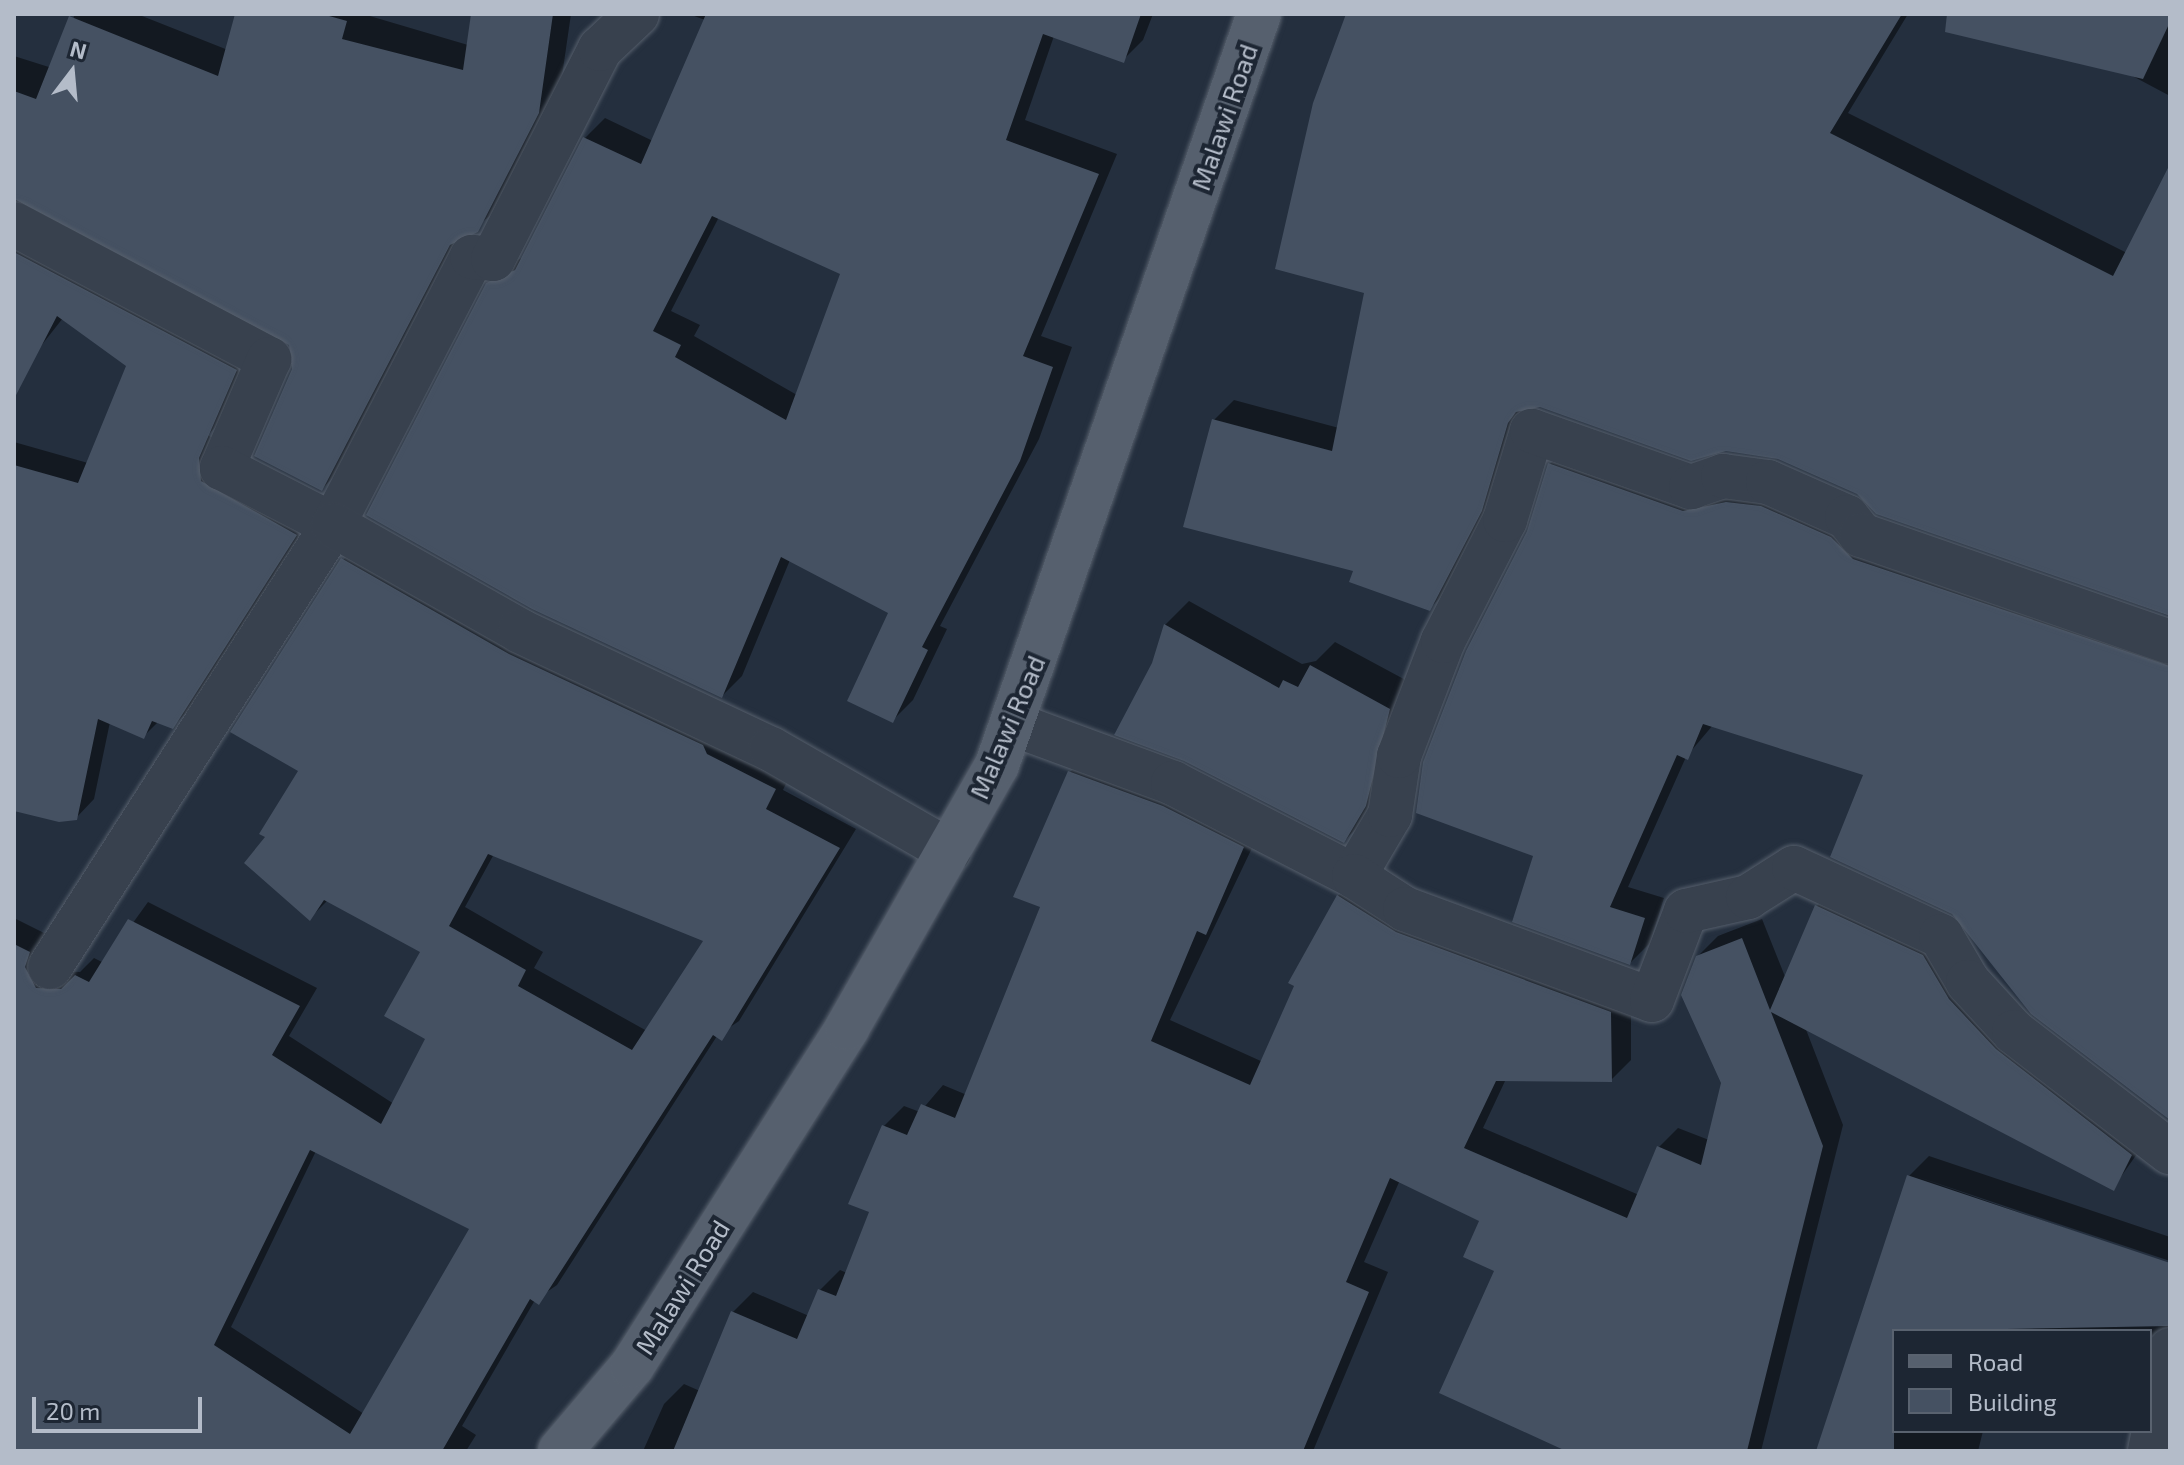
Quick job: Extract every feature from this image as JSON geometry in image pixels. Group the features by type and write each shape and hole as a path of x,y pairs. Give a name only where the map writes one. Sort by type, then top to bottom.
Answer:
{"main road":[{"name":"Malawi Road","path":"560,1451 632,1366 847,1028 949,851 1013,724 1259,14"}],"street":[{"path":"50,967 333,525 472,257 493,259 600,49 637,14"},
{"path":"14,224 269,359 222,468 333,525 520,631 771,749 949,851"},
{"path":"1354,876 1390,815 1405,742 1443,641 1505,520 1532,431 1691,487 1723,476 1768,482 1847,517 1861,535 2170,642"},
{"path":"1013,724 1173,783 1354,876 1405,909 1652,1000 1686,911 1748,897 1794,868 1941,936 1968,982 2014,1032 2170,1152"},
{"path":"2150,1451 2170,1350"}],"building":[{"path":"235,14 322,14 347,21 342,39 463,70 471,14 553,14 539,113 478,232 450,245 322,491 254,456 292,369 289,345 14,199 14,91 36,99 69,16 218,76"},
{"path":"706,14 1141,14 1124,63 1043,34 1006,140 1099,174 1023,356 1053,367 1020,461 922,647 928,650 893,723 847,701 888,613 781,557 722,698 532,609 366,515 486,283 515,270 583,137 641,164","holes":["712,216 840,274 786,420 675,357 681,345 653,331"]},
{"path":"1346,14 1902,14 1830,133 2113,276 2170,164 2170,616 1876,514 1857,494 1778,459 1726,451 1691,461 1540,407 1516,412 1508,423 1482,511 1430,611 1349,582 1353,571 1183,527 1212,419 1332,451 1364,293 1275,269 1313,103"},
{"path":"1947,14 2170,14 2170,22 2143,79 1945,32"},
{"path":"14,252 237,370 199,458 201,481 297,535 173,729 152,721 144,739 98,719 77,820 59,822 14,811 14,465 78,483 126,366 57,316 14,399"},
{"path":"1548,463 1683,511 1726,502 1761,506 1831,537 1853,559 2170,666 2170,1120 2031,1014 1952,914 1830,857 1863,775 1703,724 1688,760 1677,755 1610,907 1645,918 1630,965 1512,922 1533,856 1416,813 1423,762 1466,651 1527,531"},
{"path":"341,558 509,654 703,745 707,754 776,789 766,809 840,848 722,1041 713,1035 539,1305 530,1299 442,1451 14,1451 14,944 30,952 25,967 36,988 61,989 75,975 89,982 128,919 300,1006 272,1055 381,1124 425,1039 384,1016 420,952 324,900 310,921 244,863 265,837 259,834 298,771 230,732","holes":["488,854 703,941 632,1050 518,986 526,970 449,926","310,1150 469,1229 350,1434 214,1345"]},
{"path":"1164,624 1279,688 1283,680 1298,687 1310,665 1390,709 1366,806 1344,843 1184,761 1114,735 1152,663"},
{"path":"1068,771 1163,806 1244,847 1206,935 1197,931 1151,1041 1250,1085 1294,986 1288,983 1337,895 1396,932 1611,1012 1612,1082 1496,1081 1464,1148 1627,1218 1657,1146 1701,1165 1721,1083 1681,995 1696,956 1742,938 1770,1010 1815,905 1923,955 1949,999 1996,1049 2132,1155 2114,1191 1771,1012 1823,1146 1747,1451 1566,1451 1439,1393 1494,1271 1463,1257 1479,1221 1390,1178 1346,1282 1369,1292 1303,1451 673,1451 731,1311 797,1339 818,1289 836,1296 869,1212 848,1204 882,1125 907,1135 921,1104 955,1118 1040,907 1013,897"},
{"path":"1907,1175 2170,1263 2170,1326 1892,1329 1894,1451 1816,1451"}]}
